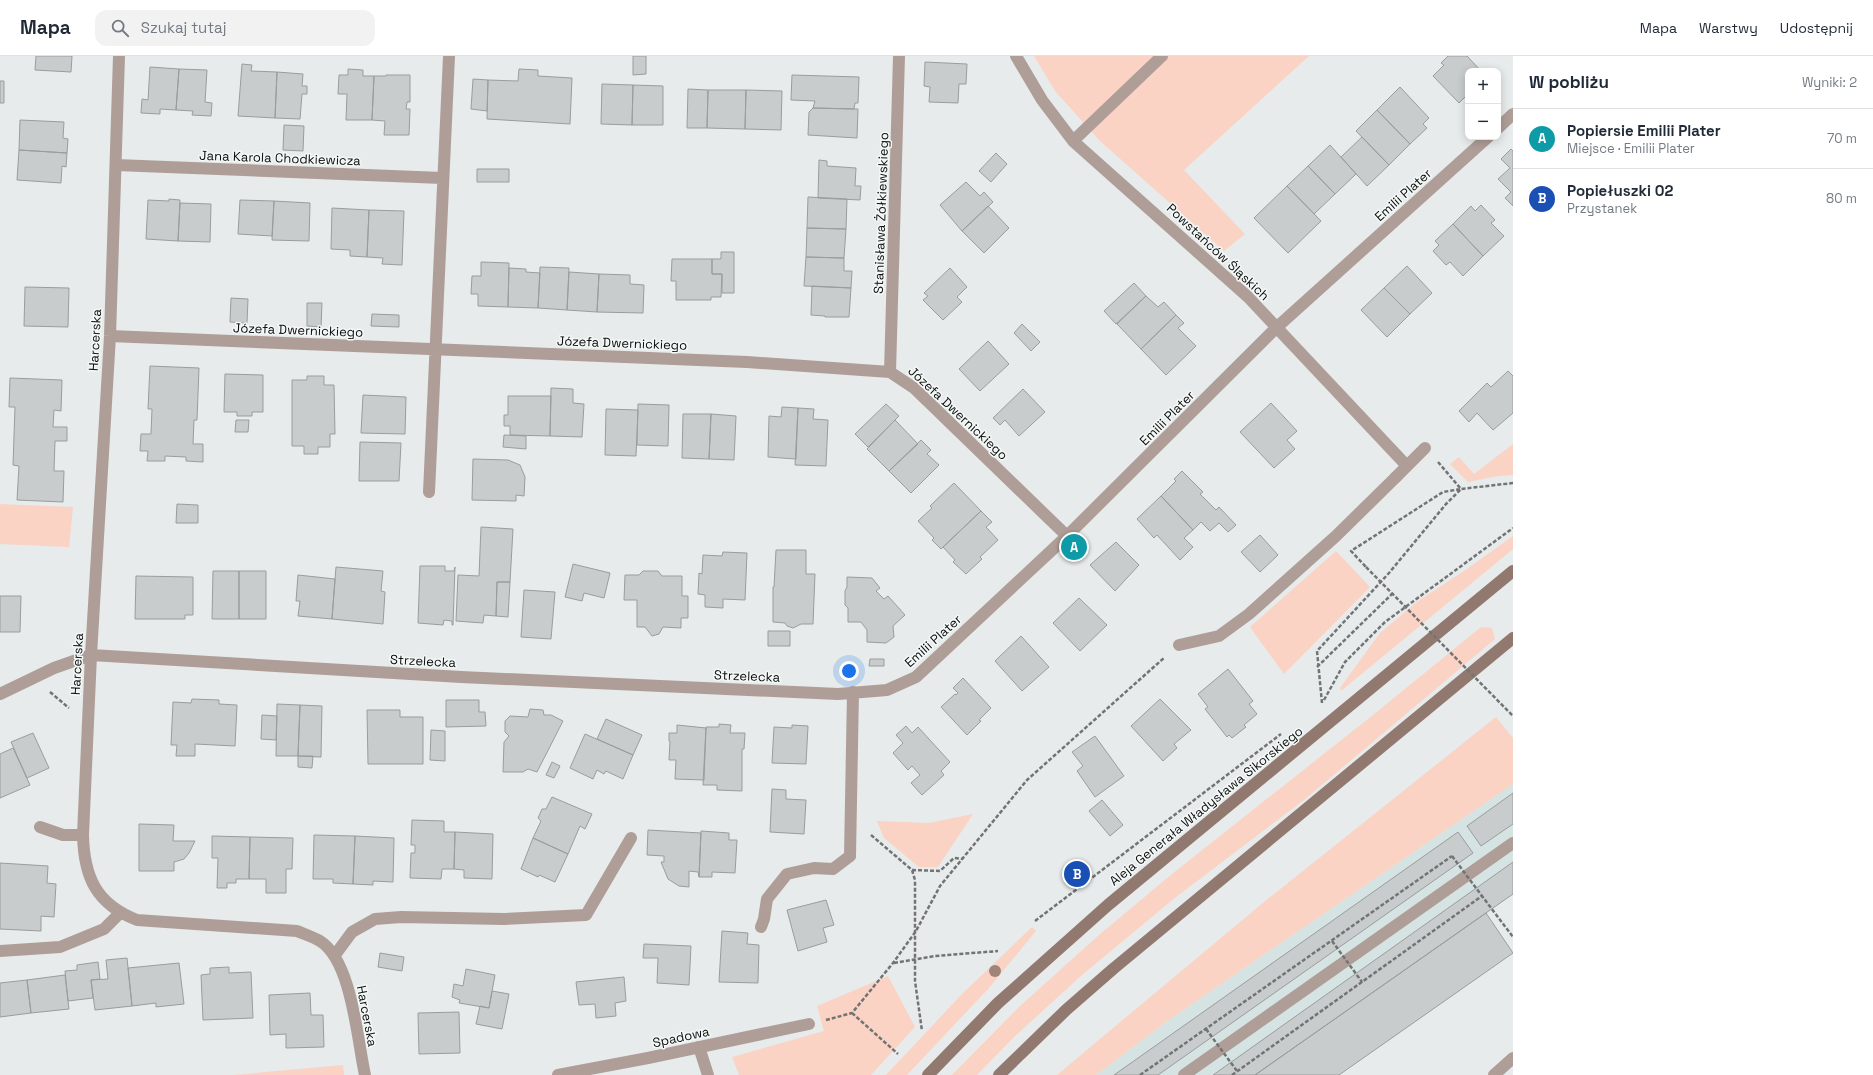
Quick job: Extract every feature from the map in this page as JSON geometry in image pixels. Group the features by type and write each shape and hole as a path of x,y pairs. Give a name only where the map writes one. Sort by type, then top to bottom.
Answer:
{"main road":[{"name":"Aleja Generała Władysława Sikorskiego","path":"928,1075 998,1003 1108,905 1513,573"},
{"path":"999,1075 1066,1010 1129,956 1513,638"}],"street":[{"name":"Harcerska","path":"119,56 110,336 91,655 84,834 84,847 90,875 95,888 120,913 137,920 297,931 320,941 335,955 349,988 364,1075"},
{"path":"429,492 442,178 449,56"},
{"name":"Stanisława Żółkiewskiego","path":"890,372 899,56"},
{"name":"Powstańców Śląskich","path":"1016,56 1042,100 1073,141 1248,297 1407,466"},
{"path":"1073,141 1162,56"},
{"path":"1501,125 1513,114"},
{"name":"Emilii Plater","path":"853,692 888,690 916,676 1067,536 1276,328 1485,140"},
{"name":"Jana Karola Chodkiewicza","path":"116,165 442,178"},
{"name":"Józefa Dwernickiego","path":"110,336 747,362 890,372 914,388 1067,536"},
{"path":"1178,645 1219,636 1249,614 1336,536 1425,448"},
{"name":"Strzelecka","path":"0,694 54,668 91,655 468,678 838,694 853,692"},
{"path":"761,928 767,899 787,874 814,868 833,869 850,856 853,692"},
{"path":"40,827 63,834 84,834"},
{"path":"335,955 352,932 375,919 401,917 504,919 586,915 631,838"},
{"path":"1184,1075 1513,843"},
{"path":"0,951 60,947 104,929 120,913"},
{"name":"Spadowa","path":"558,1075 699,1048 809,1024"},
{"path":"699,1048 708,1075"},
{"path":"1494,1075 1513,1058"}],"path":[{"path":"1435,458 1461,489"},
{"path":"1513,483 1443,492 1351,551 1513,716"},
{"path":"1322,703 1317,667 1317,651 1389,573 1461,489"},
{"path":"1316,708 1322,703 1345,662 1385,622 1513,528"},
{"path":"1317,667 1392,594"},
{"path":"809,1024 852,1013 893,963 916,931 940,886 1027,780 1178,645"},
{"path":"49,691 70,710"},
{"path":"1035,921 1285,731"},
{"path":"850,818 912,870 915,880 915,981 922,1031"},
{"path":"1140,1075 1452,856 1513,937"},
{"path":"912,870 940,871 954,858 963,859"},
{"path":"1232,1075 1482,896"},
{"path":"1332,941 1362,982"},
{"path":"893,963 935,956 998,952"},
{"path":"852,1013 898,1054"},
{"path":"1206,1029 1237,1072"}],"shaded area":[{"path":"1034,56 1309,56 1184,170 1245,234 1224,251 1100,141 1055,91"},
{"path":"1513,444 1513,475 1498,476 1468,482 1450,464 1459,457 1474,474"},
{"path":"0,504 73,507 69,547 0,544"},
{"path":"1513,536 1513,549 1341,691 1340,688 1380,633 1418,601 1464,571"},
{"path":"1336,551 1370,587 1284,674 1250,627"},
{"path":"1481,627 1492,628 1495,639 1304,800 1176,897 1082,975 1014,1037 977,1075 952,1075 1019,1007 1099,935 1172,874 1378,711"},
{"path":"1496,717 1513,738 1513,784 1170,1019 1096,1075 1057,1075 1264,902"},
{"path":"1513,784 1513,894 1256,1075 1096,1075 1170,1019"},
{"path":"973,814 938,867 919,867 884,838 877,821 929,823"},
{"path":"1032,927 1036,931 989,988 907,1075 886,1075 962,994"},
{"path":"888,976 915,1027 871,1075 739,1075 732,1057 824,1031 817,1006"},
{"path":"343,1065 344,1075 233,1075"}],"building":[{"path":"36,56 72,56 71,72 35,70"},
{"path":"633,56 646,56 646,74 633,75"},
{"path":"1448,56 1467,56 1478,68 1465,68 1465,97 1459,103 1433,76 1444,65 1441,63"},
{"path":"925,62 967,64 966,84 959,84 958,103 929,102 930,87 924,86"},
{"path":"242,64 252,65 251,71 277,72 275,118 238,116"},
{"path":"150,67 179,69 176,110 160,109 160,114 141,113 142,99 148,100"},
{"path":"179,69 207,70 205,102 212,103 211,116 192,115 193,111 176,110"},
{"path":"348,69 363,70 363,76 374,76 372,120 346,120 347,94 338,94 339,75 348,75"},
{"path":"519,69 538,70 538,76 572,78 570,124 487,119 488,80 518,81"},
{"path":"277,72 303,74 302,86 307,86 307,94 302,94 300,119 275,118"},
{"path":"410,75 410,102 407,102 406,109 410,109 409,135 384,135 385,121 372,120 374,76"},
{"path":"792,75 859,77 858,103 855,103 854,109 813,108 815,101 791,100"},
{"path":"473,79 488,80 487,111 471,109"},
{"path":"0,81 4,81 4,103 0,103"},
{"path":"602,84 633,85 632,125 601,124"},
{"path":"633,85 663,86 663,125 632,125"},
{"path":"1400,87 1429,118 1423,124 1427,128 1410,144 1377,110"},
{"path":"688,89 708,90 707,128 687,128"},
{"path":"708,90 746,90 745,129 707,128"},
{"path":"746,90 782,91 781,130 745,129"},
{"path":"813,108 858,109 857,138 808,135 809,112"},
{"path":"1377,110 1410,144 1389,165 1356,131"},
{"path":"20,120 64,122 63,138 68,139 67,153 19,150"},
{"path":"284,125 304,126 303,151 283,150"},
{"path":"1362,137 1389,165 1367,186 1341,157"},
{"path":"1330,145 1356,174 1335,194 1308,166"},
{"path":"1511,149 1513,151 1513,206 1505,198 1511,192 1498,179 1510,168 1501,159"},
{"path":"19,150 67,153 66,167 62,166 61,183 17,180"},
{"path":"996,153 1007,164 991,182 979,171"},
{"path":"819,160 827,161 827,166 856,168 855,186 861,186 860,200 818,198"},
{"path":"1308,166 1335,194 1314,214 1287,186"},
{"path":"477,169 509,169 509,182 477,182"},
{"path":"966,182 980,196 984,192 993,202 962,231 940,205"},
{"path":"1287,186 1321,221 1288,253 1254,218"},
{"path":"808,197 847,199 846,229 807,228"},
{"path":"169,199 180,200 178,241 146,239 148,200 169,201"},
{"path":"240,200 274,201 272,236 238,234"},
{"path":"274,201 310,203 309,241 272,240"},
{"path":"180,203 211,204 210,242 178,241"},
{"path":"1481,205 1495,220 1491,223 1504,236 1483,256 1453,224 1471,206 1475,211"},
{"path":"988,206 1009,228 984,253 962,231"},
{"path":"332,208 369,210 367,257 350,256 350,250 331,249"},
{"path":"369,210 404,211 402,265 382,264 383,258 367,257"},
{"path":"1453,224 1483,256 1463,276 1450,262 1446,265 1433,251 1439,245 1435,241"},
{"path":"807,228 846,229 844,258 806,257"},
{"path":"721,252 734,252 734,293 722,293 722,274 712,274 712,259 721,259"},
{"path":"806,257 844,258 844,271 852,271 851,288 804,286"},
{"path":"672,259 712,259 712,274 722,274 721,297 711,297 711,300 676,300 676,281 671,281"},
{"path":"481,262 509,263 508,307 478,306 478,294 471,294 472,276 481,276"},
{"path":"1407,266 1432,293 1410,314 1384,288"},
{"path":"540,267 569,268 567,310 538,308"},
{"path":"509,268 526,269 526,272 540,273 538,308 508,307"},
{"path":"950,268 967,287 957,297 962,302 943,320 923,300 928,296 924,293"},
{"path":"569,272 599,274 597,312 567,310"},
{"path":"599,274 630,275 630,284 644,285 643,313 597,312"},
{"path":"1134,283 1146,296 1116,324 1104,311"},
{"path":"812,286 851,288 849,317 825,317 811,315"},
{"path":"25,287 69,288 68,327 24,326"},
{"path":"1384,288 1410,314 1387,337 1361,310"},
{"path":"1146,296 1158,307 1164,302 1176,315 1141,349 1117,324"},
{"path":"231,298 248,299 247,323 230,322"},
{"path":"307,303 322,303 321,327 307,326"},
{"path":"372,314 399,315 399,327 371,326"},
{"path":"1176,315 1184,323 1178,328 1196,346 1166,375 1141,349"},
{"path":"1022,324 1040,342 1031,351 1014,333"},
{"path":"988,341 1009,364 980,391 959,369"},
{"path":"150,366 199,368 197,420 194,420 193,444 203,444 203,462 186,461 186,457 165,456 165,461 147,461 148,451 140,451 141,434 151,434 152,409 148,409"},
{"path":"1508,371 1513,376 1513,413 1493,430 1477,413 1469,422 1459,411 1487,383 1491,387"},
{"path":"225,374 263,375 263,412 252,412 252,416 237,416 237,412 224,412"},
{"path":"307,376 324,376 324,385 334,385 335,434 330,434 330,447 318,447 318,454 304,454 304,446 292,446 292,380 307,380"},
{"path":"10,378 62,380 61,411 54,410 53,427 67,427 67,441 55,441 54,471 64,471 63,502 17,500 19,466 13,465 15,407 9,407"},
{"path":"551,388 573,389 573,403 584,404 582,437 550,436"},
{"path":"1023,389 1045,412 1019,436 1005,420 1000,425 993,418"},
{"path":"363,395 406,397 405,434 361,433"},
{"path":"508,396 551,396 550,436 510,435 510,426 504,426 504,415 508,415"},
{"path":"1271,403 1297,431 1287,440 1295,449 1274,468 1240,432"},
{"path":"638,404 669,405 668,446 637,445"},
{"path":"886,404 899,416 868,447 855,434"},
{"path":"782,407 798,408 796,459 768,457 769,416 781,417"},
{"path":"798,408 814,409 813,419 828,420 826,466 795,465"},
{"path":"606,409 638,410 636,456 605,455"},
{"path":"683,414 711,414 709,459 682,458"},
{"path":"711,414 736,416 734,460 709,459"},
{"path":"236,420 249,420 248,432 235,432"},
{"path":"895,420 918,444 889,471 867,449"},
{"path":"504,435 526,436 526,449 503,447"},
{"path":"921,440 931,450 927,454 939,465 911,493 889,471"},
{"path":"360,442 401,443 399,481 359,481"},
{"path":"473,459 508,460 520,465 525,477 524,496 516,495 516,501 472,500"},
{"path":"1182,471 1203,492 1200,494 1216,510 1219,507 1236,525 1228,532 1219,523 1210,531 1201,522 1193,530 1161,496 1176,481 1174,479"},
{"path":"954,483 981,511 941,549 932,540 934,538 918,521 932,508 930,506"},
{"path":"1161,496 1193,530 1184,538 1193,547 1180,560 1157,535 1154,538 1137,519"},
{"path":"177,504 198,505 198,523 176,523"},
{"path":"981,511 992,522 986,527 998,540 980,557 982,559 966,574 953,562 955,560 943,547"},
{"path":"481,527 513,529 510,582 497,582 496,616 484,615 483,623 456,621 458,575 479,576"},
{"path":"1260,535 1278,555 1260,572 1241,552"},
{"path":"1116,542 1139,565 1115,591 1090,565"},
{"path":"776,550 806,550 806,574 815,574 813,624 801,624 793,628 787,626 785,623 773,622 773,587"},
{"path":"723,552 747,553 745,600 723,599 723,608 705,607 705,595 698,594 699,573 702,574 703,555 722,556"},
{"path":"573,564 610,573 604,598 584,593 582,601 565,597"},
{"path":"420,566 445,566 445,571 454,571 455,567 453,625 452,621 444,620 443,625 418,623"},
{"path":"336,567 383,571 381,591 385,592 383,624 332,619"},
{"path":"213,571 239,571 239,619 212,619"},
{"path":"239,571 266,571 266,619 239,619"},
{"path":"643,571 658,571 662,576 682,576 682,596 688,596 688,618 681,618 681,628 663,627 659,634 652,636 645,627 637,627 637,600 624,600 625,575 639,575"},
{"path":"298,575 335,579 332,619 298,616 300,601 296,601"},
{"path":"136,576 193,577 193,615 185,615 185,619 135,619"},
{"path":"847,577 872,578 880,588 876,591 884,599 888,596 905,615 893,626 894,637 886,643 867,642 867,630 861,622 848,622 848,608 845,605"},
{"path":"497,582 510,582 508,617 496,616"},
{"path":"524,590 555,592 551,639 521,637"},
{"path":"0,596 21,596 20,632 0,632"},
{"path":"1079,598 1107,625 1080,651 1053,623"},
{"path":"768,631 790,631 790,646 768,646"},
{"path":"1021,636 1049,667 1022,691 995,661"},
{"path":"870,659 884,659 884,666 869,666"},
{"path":"1228,669 1253,701 1249,704 1257,714 1244,725 1246,727 1232,738 1229,735 1227,737 1205,709 1208,707 1198,694"},
{"path":"963,678 991,708 967,735 941,707 958,693 953,688"},
{"path":"192,699 219,700 219,704 237,705 235,746 195,744 195,756 176,756 177,745 171,745 173,702 191,703"},
{"path":"1160,699 1191,730 1174,744 1177,748 1163,761 1131,726"},
{"path":"446,700 479,700 479,712 485,712 486,726 446,727"},
{"path":"277,704 300,705 298,756 276,756"},
{"path":"300,705 322,706 321,757 298,756"},
{"path":"530,709 543,710 544,715 551,715 563,721 537,772 528,769 523,772 503,772 504,742 509,736 505,732 505,721 510,716 528,717"},
{"path":"367,710 400,710 400,717 423,717 423,764 368,764"},
{"path":"262,715 277,716 276,740 261,739"},
{"path":"606,719 642,735 633,755 597,739"},
{"path":"719,724 731,725 730,733 745,733 744,749 742,749 742,791 717,790 717,785 703,785 706,727 719,727"},
{"path":"677,725 706,728 704,780 675,779 676,760 669,760 669,733 677,733"},
{"path":"792,725 808,726 806,764 772,763 774,727 792,728"},
{"path":"906,726 912,733 918,727 950,762 941,771 944,775 922,795 911,783 920,775 912,766 908,770 893,753 903,743 896,735"},
{"path":"431,730 445,731 445,761 430,760"},
{"path":"33,733 49,768 27,778 11,742"},
{"path":"585,734 633,755 623,779 606,771 604,774 597,770 593,779 570,768"},
{"path":"1095,736 1124,776 1095,797 1077,771 1083,766 1072,752"},
{"path":"13,748 30,785 0,798 0,754"},
{"path":"298,756 313,756 312,768 298,767"},
{"path":"552,762 560,766 554,778 546,775"},
{"path":"772,789 786,790 786,799 806,800 804,834 770,832"},
{"path":"1513,793 1513,824 1481,846 1467,826"},
{"path":"552,797 592,814 585,829 580,826 568,854 533,838 541,821 538,818 542,809 546,809"},
{"path":"1102,800 1123,825 1110,836 1089,811"},
{"path":"412,820 444,821 444,832 455,832 454,869 442,869 441,879 410,878 411,853 415,853 415,845 411,845"},
{"path":"139,824 174,825 173,841 195,841 184,859 174,862 174,871 139,871"},
{"path":"648,830 701,833 699,877 698,872 689,871 689,887 679,886 668,879 661,862 664,862 664,856 647,855"},
{"path":"701,831 729,833 729,840 737,840 735,873 712,872 712,877 699,877"},
{"path":"455,832 493,834 492,879 464,878 464,870 454,869"},
{"path":"1458,832 1473,853 1158,1075 1114,1075"},
{"path":"314,835 355,836 353,884 333,883 333,879 313,879"},
{"path":"212,836 250,837 249,879 236,879 236,883 227,883 227,888 217,888 218,858 212,858"},
{"path":"355,836 394,838 393,882 373,881 373,885 353,884"},
{"path":"250,837 293,838 292,869 286,869 286,893 266,893 266,879 249,879"},
{"path":"533,838 568,854 555,882 539,875 538,877 521,869"},
{"path":"1513,862 1513,894 1255,1075 1213,1075"},
{"path":"0,863 48,866 47,883 56,884 54,917 41,916 41,931 0,929"},
{"path":"826,900 834,925 823,928 827,942 798,951 787,910"},
{"path":"1486,913 1513,953 1339,1075 1255,1075"},
{"path":"722,931 748,933 747,944 759,945 758,983 719,982"},
{"path":"644,944 691,946 689,985 657,983 658,958 643,958"},
{"path":"380,953 404,957 402,971 378,967"},
{"path":"127,958 132,1006 95,1010 91,980 108,979 106,960"},
{"path":"98,962 100,979 91,980 93,998 68,1001 65,971 77,970 77,965"},
{"path":"179,963 184,1004 156,1007 156,1003 132,1006 128,968"},
{"path":"229,967 229,973 251,972 253,1018 203,1020 201,975 210,974 210,968"},
{"path":"466,969 495,975 489,1008 459,1003 460,1000 452,997 454,984 463,986"},
{"path":"65,975 69,1009 31,1013 27,980"},
{"path":"624,977 626,1001 615,1003 616,1016 596,1018 595,1004 579,1005 576,982"},
{"path":"27,980 31,1013 0,1017 0,983"},
{"path":"492,991 509,994 502,1029 476,1024 480,1006 489,1008"},
{"path":"310,993 311,1015 323,1015 324,1047 286,1048 286,1034 270,1035 269,995"},
{"path":"459,1012 460,1053 419,1054 418,1013"}],"place":[{"name":"Popiersie Emilii Plater","path":"1074,547"},
{"name":"Popiełuszki 02","path":"1077,874"}]}
